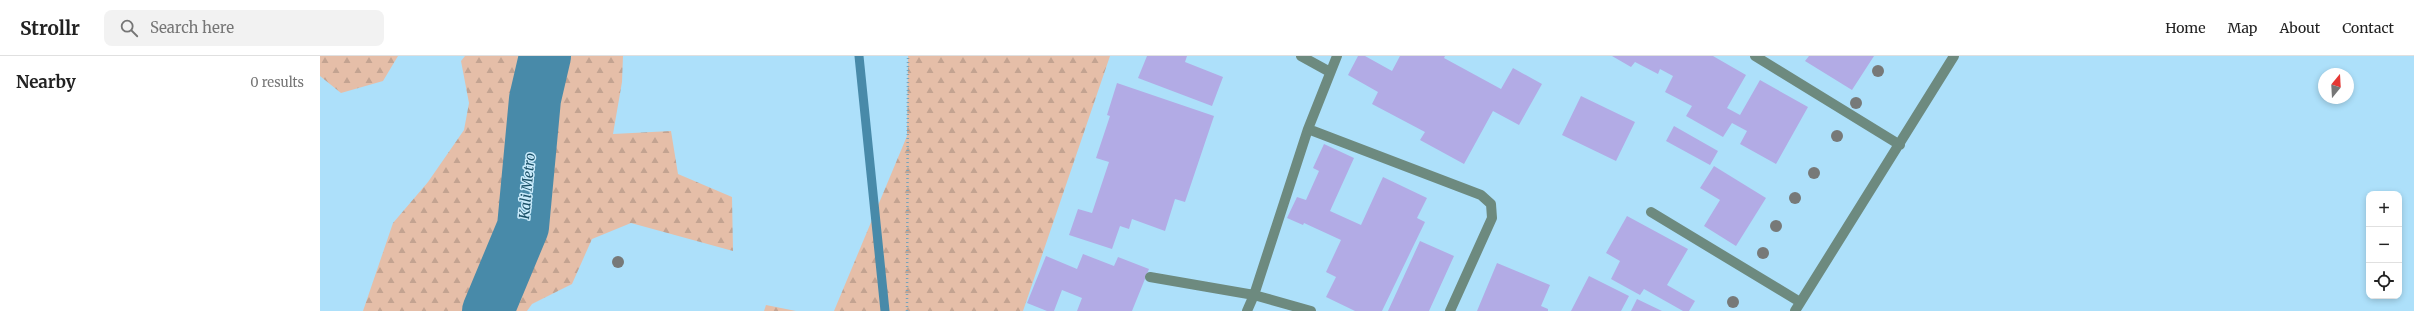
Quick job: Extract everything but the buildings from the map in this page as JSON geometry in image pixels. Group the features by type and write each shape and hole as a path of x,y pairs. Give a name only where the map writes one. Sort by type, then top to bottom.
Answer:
{"street":[{"path":"1301,56 1330,72"},
{"path":"1246,311 1254,295 1308,129 1337,56"},
{"path":"1755,56 1900,145"},
{"path":"1651,212 1798,307 1954,56"},
{"path":"1308,129 1481,195 1491,204 1492,218 1450,311"},
{"path":"1150,277 1254,295 1311,311"}],"path":[{"path":"908,56 908,311"}],"green space":[{"path":"320,56 398,56 383,81 341,93 320,76"},
{"path":"465,56 527,56 542,69 545,56 623,56 622,82 613,134 671,131 678,174 732,197 733,251 631,223 592,239 572,284 532,304 527,311 363,311 393,223 428,182 464,130 469,103 461,61"},
{"path":"908,56 1110,56 1023,311 834,311 907,136"},
{"path":"766,305 796,311 764,311"}],"waterway":[{"name":"Kali Metro","path":"488,311 523,227 535,99 545,56"},
{"path":"859,56 885,311"}]}
